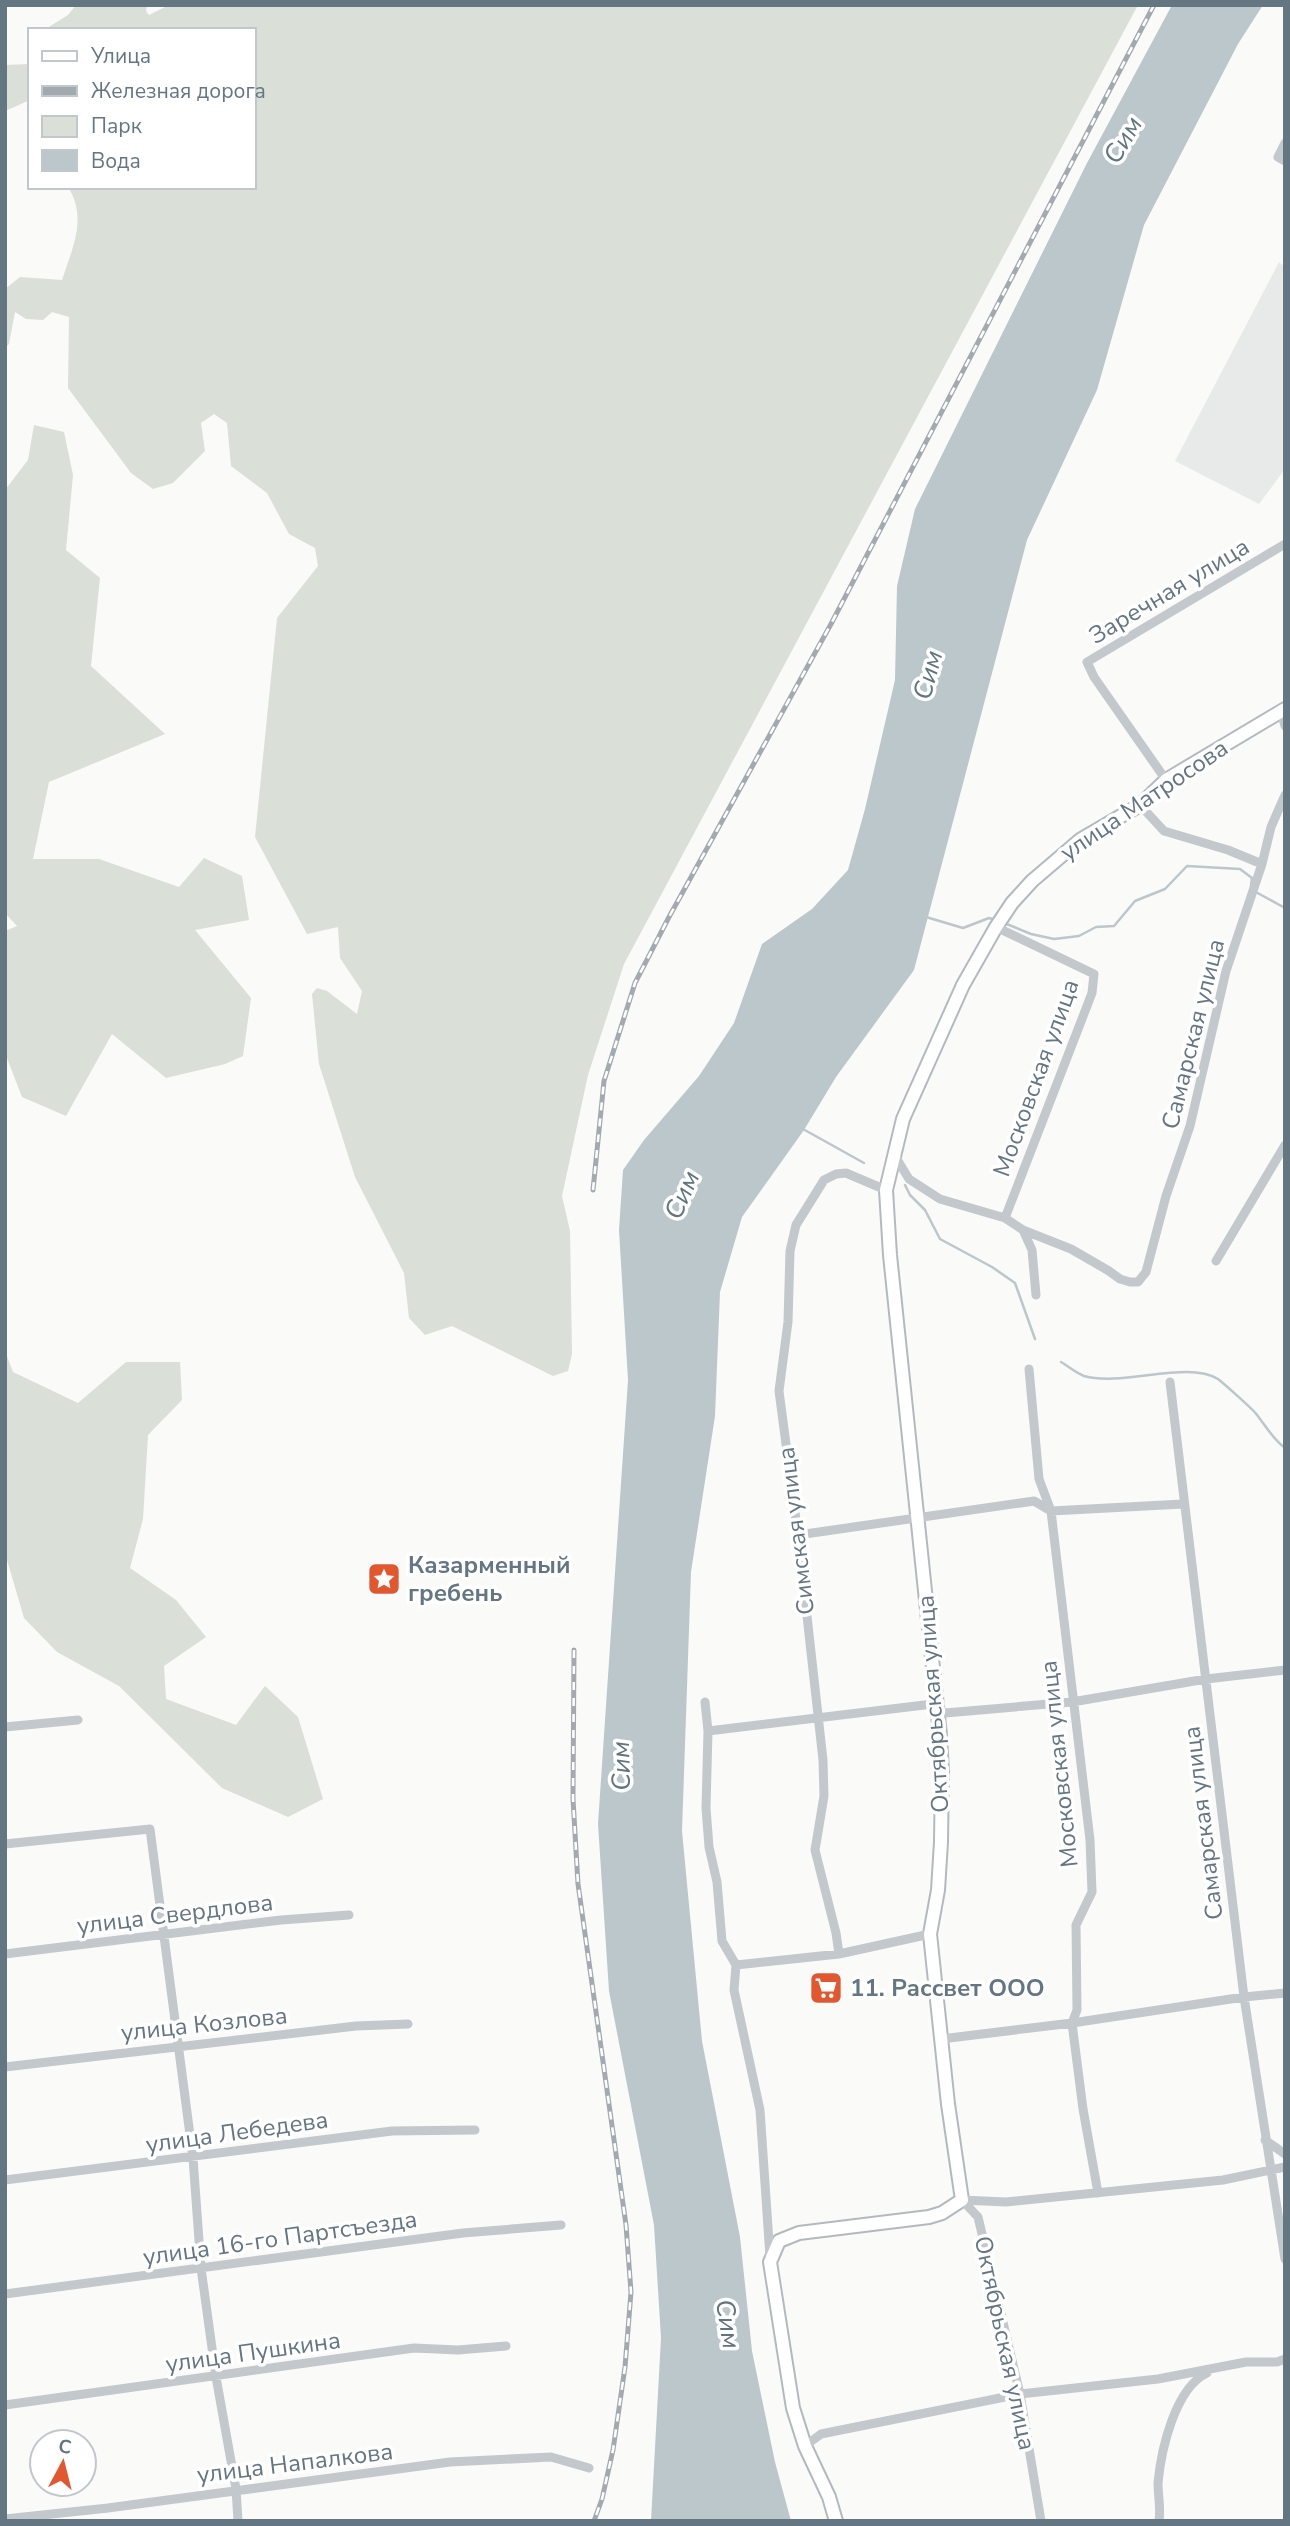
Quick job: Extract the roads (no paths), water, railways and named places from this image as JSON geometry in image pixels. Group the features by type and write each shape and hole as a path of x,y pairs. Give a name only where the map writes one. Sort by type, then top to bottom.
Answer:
{"main road":[{"name":"улица Матросова","path":"1012,902 1080,840 1140,805 1166,780 1283,710"},
{"name":"Октябрьская улица","path":"962,2200 930,1934 938,1890 942,1773 890,1255 886,1190 903,1119 917,1085 963,985 1012,902"},
{"path":"836,2521 829,2497 805,2446 793,2408 770,2262 779,2241 799,2233 929,2217 942,2214 962,2200"}],"street":[{"path":"1285,143 1279,157 1285,161"},
{"name":"Заречная улица","path":"1166,780 1094,677 1087,662 1285,544"},
{"path":"1283,710 1285,726"},
{"name":"Самарская улица","path":"1023,1230 1071,1249 1120,1279 1138,1282 1146,1272 1166,1196 1191,1126 1226,971 1262,864 1271,827 1285,795"},
{"path":"1140,805 1164,831 1228,850 1262,864"},
{"name":"Московская улица","path":"996,927 1094,974 1092,993 1005,1218"},
{"path":"1216,1261 1285,1145"},
{"path":"895,1156 909,1179 940,1199 1005,1218 1023,1230 1032,1250 1036,1295"},
{"name":"Симская улица","path":"839,1954 815,1850 824,1796 823,1760 779,1391 788,1322 790,1251 796,1225 824,1180 836,1174 846,1173 886,1190"},
{"name":"Московская улица","path":"1029,1369 1039,1479 1051,1511 1090,1840 1092,1892 1076,1925 1077,2010 1072,2023 1083,2109 1098,2193"},
{"name":"Самарская улица","path":"1170,1382 1244,1997 1285,2259"},
{"path":"798,1535 1034,1502 1051,1511 1183,1504"},
{"path":"708,1731 933,1704 945,1713 1072,1702 1206,1679 1285,1670"},
{"path":"705,1702 708,1731 706,1808 709,1847 717,1882 722,1941 736,1965 734,1990 760,2110 770,2262"},
{"path":"5,1727 78,1720"},
{"path":"5,1844 150,1829 193,2158 201,2268 216,2377 236,2489 238,2521"},
{"name":"улица Свердлова","path":"5,1954 281,1920 349,1915"},
{"path":"736,1965 839,1954 930,1934"},
{"path":"942,2039 1285,1993"},
{"name":"улица Козлова","path":"5,2067 356,2026 408,2024"},
{"name":"улица Лебедева","path":"5,2180 392,2132 475,2130"},
{"path":"1265,2140 1285,2154"},
{"path":"962,2200 1006,2202 1098,2193 1223,2179 1285,2167"},
{"name":"Октябрьская улица","path":"962,2200 978,2217 1020,2394 1041,2521"},
{"name":"улица 16-го Партсъезда","path":"5,2294 463,2233 561,2225"},
{"name":"улица Пушкина","path":"5,2405 414,2348 458,2350 506,2346"},
{"path":"805,2446 821,2434 1020,2394 1158,2379 1246,2362 1277,2362 1285,2359"},
{"path":"1159,2521 1158,2481 1166,2436 1184,2395 1199,2377 1215,2370"},
{"name":"улица Напалкова","path":"5,2519 108,2508 450,2462 551,2457 589,2468"}],"water":[{"name":"Сим","path":"1172,5 1263,5 1238,44 1144,225 1097,390 1027,540 914,970 836,1077 804,1130 742,1217 720,1292 715,1416 691,1572 682,1831 702,2041 740,2237 752,2351 775,2462 791,2521 651,2521 661,2338 654,2225 609,1991 598,1824 628,1380 619,1230 623,1170 644,1140 699,1076 734,1023 762,944 812,909 848,870 895,680 897,586 915,509 1087,163"}],"waterway":[{"path":"1002,922 1031,934 1054,939 1079,936 1096,927 1114,926 1135,901 1165,889 1187,866 1240,869 1252,878 1251,886"},
{"path":"1254,891 1285,908"},
{"path":"926,917 963,928 989,918 996,920"},
{"path":"803,1129 864,1163"},
{"path":"905,1185 910,1195 925,1210 940,1239 992,1267 1015,1283 1035,1339"},
{"path":"1061,1362 1084,1376 1100,1379 1189,1372 1205,1374 1218,1379 1245,1402 1285,1448"}],"railway":[{"path":"593,1190 604,1081 635,983 831,624 1154,5"},
{"path":"574,1650 573,1799 578,1884 626,2225 631,2292 625,2367 613,2450 594,2521"}],"place":[{"name":"Казарменный гребень","path":"384,1579"},
{"name":"11. Рассвет ООО","path":"826,1988"}]}
